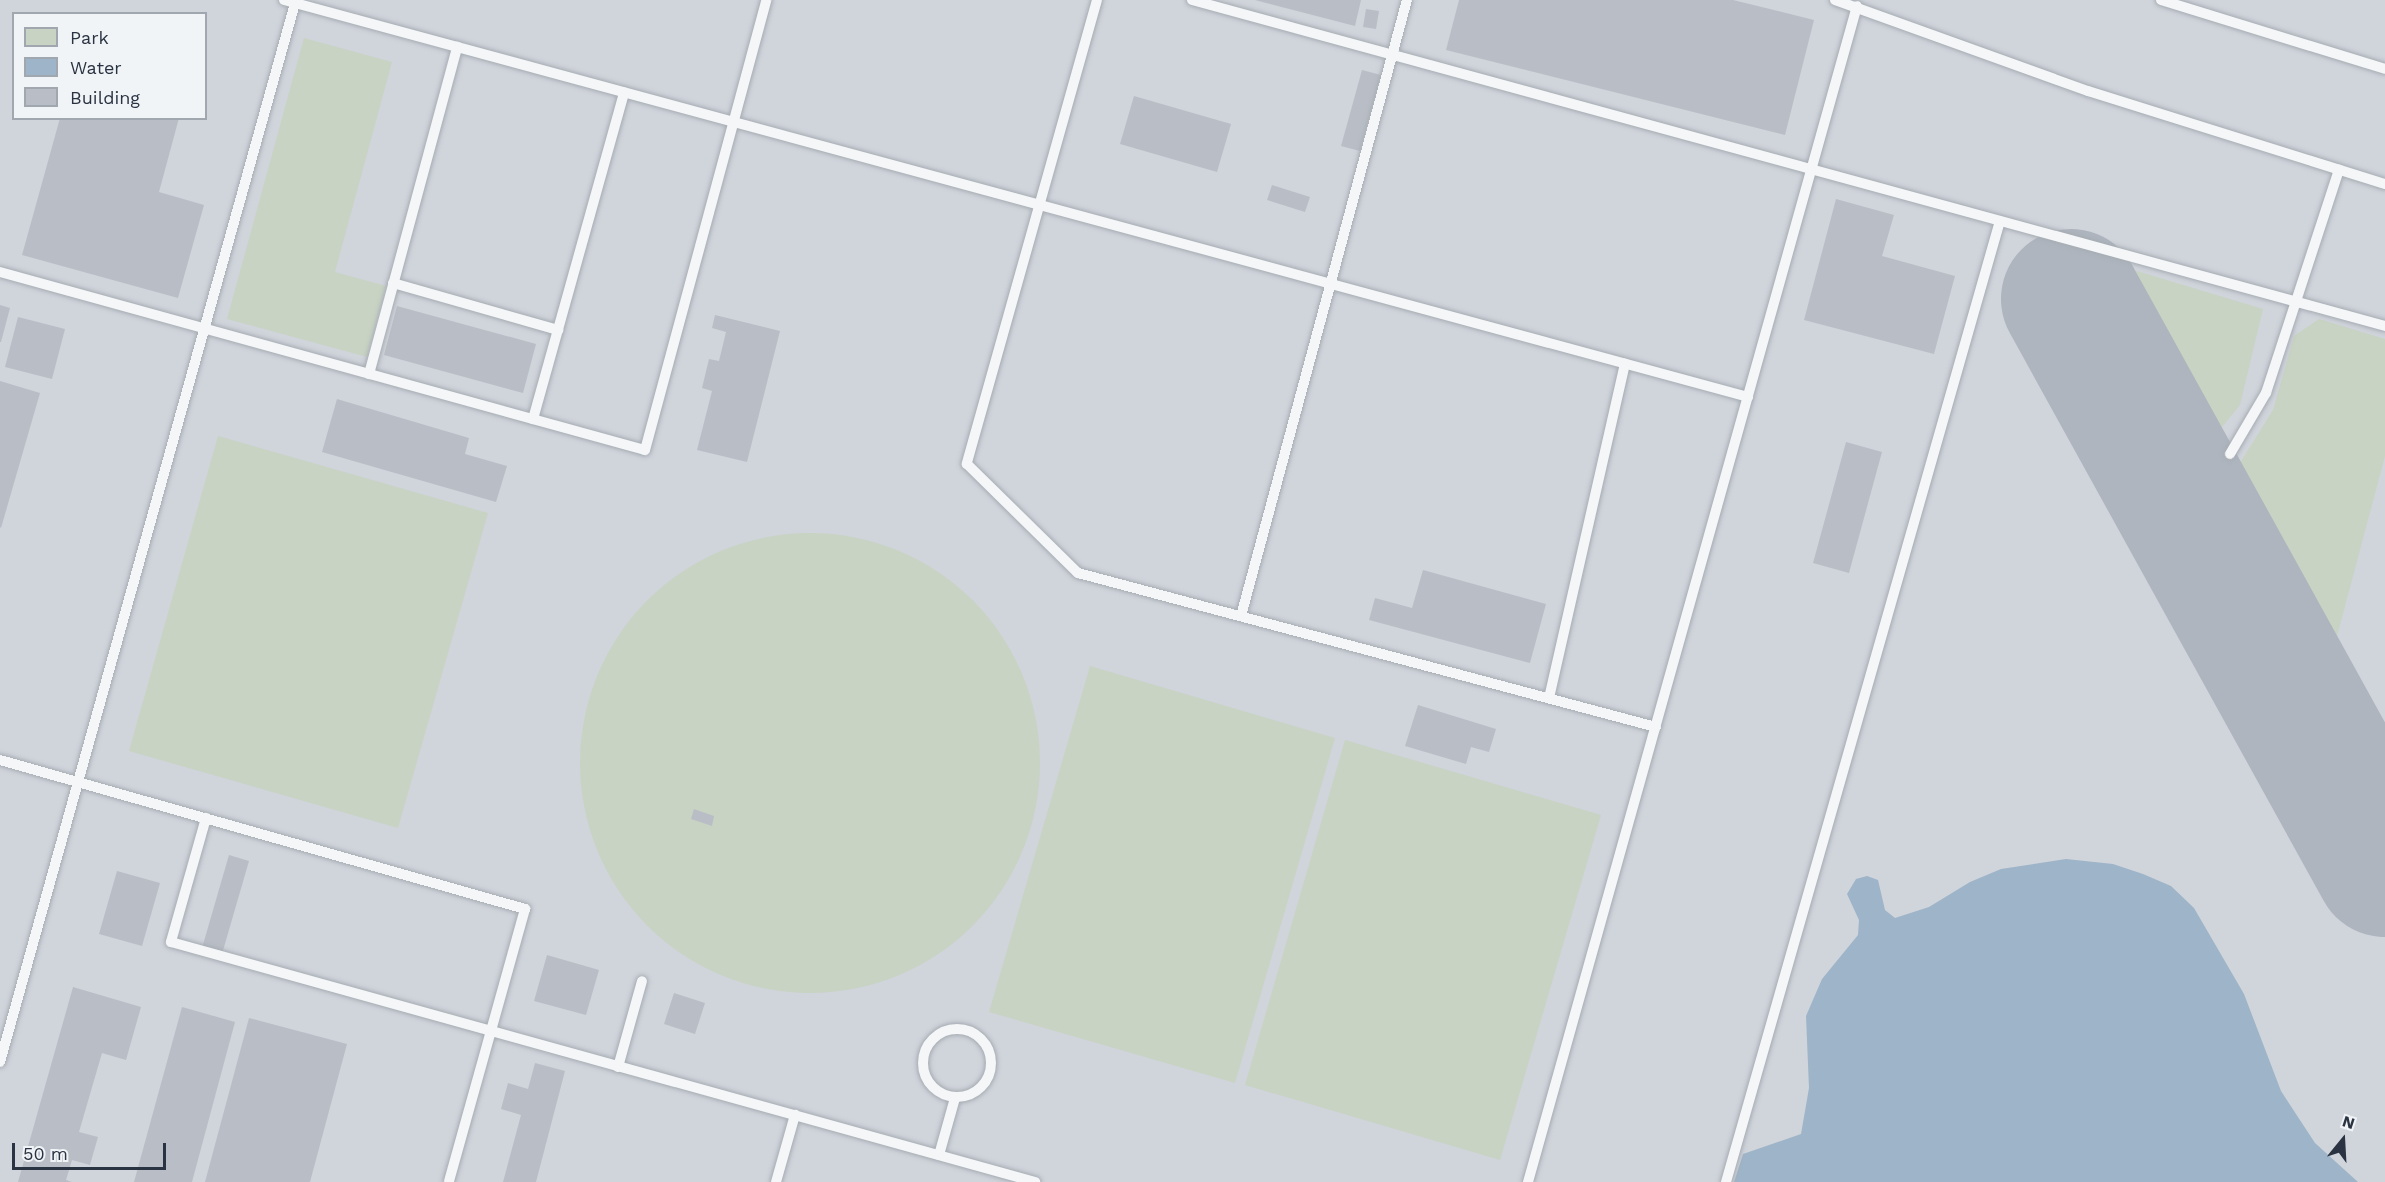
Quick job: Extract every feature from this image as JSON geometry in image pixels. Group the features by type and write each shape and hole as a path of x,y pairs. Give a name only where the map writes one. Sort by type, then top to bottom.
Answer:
{"lane":[{"path":"0,272 645,450 766,0"},
{"path":"1097,0 967,464 1078,573 1656,727"},
{"path":"1192,0 2385,326"},
{"path":"1241,616 1407,0"},
{"path":"1835,0 1857,6 2088,91 2385,184"},
{"path":"2161,0 2385,69"},
{"path":"0,1062 204,328 292,1 1748,397"},
{"path":"1528,1182 1857,6"},
{"path":"369,374 456,47"},
{"path":"533,419 624,92"},
{"path":"2230,454 2266,393 2339,170"},
{"path":"1726,1182 2000,220"},
{"path":"393,283 558,330"},
{"path":"1549,698 1625,364"},
{"path":"0,760 525,909 449,1182"},
{"path":"206,818 171,942 1035,1182"},
{"path":"618,1067 642,981"},
{"path":"958,1028 983,1039 992,1065 981,1089 955,1098 931,1087 921,1062 933,1037 958,1028"},
{"path":"939,1155 955,1098"},
{"path":"776,1182 795,1115"}],"shaded area":[{"path":"0,0 2385,0 2385,1182 0,1182"}],"green space":[{"path":"304,38 392,62 335,272 386,286 367,357 227,319"},
{"path":"2117,265 2263,309 2240,405 2208,444"},
{"path":"2319,319 2385,339 2385,456 2332,655 2233,474 2273,410 2294,336"},
{"path":"218,436 488,513 398,828 129,751"},
{"path":"810,533 855,537 898,550 938,571 973,600 1002,635 1023,675 1036,718 1040,763 1036,808 1023,851 1002,891 973,926 938,955 898,976 855,989 810,993 765,989 722,976 682,955 647,926 618,891 597,851 584,808 580,763 584,718 597,675 618,635 647,600 682,571 722,550 765,537"},
{"path":"1090,666 1335,738 1235,1083 989,1012"},
{"path":"1345,740 1601,815 1500,1160 1245,1085"}],"water":[{"path":"2066,859 2113,864 2143,874 2171,886 2194,908 2244,994 2281,1091 2315,1143 2358,1182 1734,1182 1743,1154 1801,1134 1809,1088 1806,1016 1822,979 1858,935 1859,920 1847,894 1856,879 1867,876 1878,880 1885,910 1895,918 1929,907 1970,882 2001,869"}],"building":[{"path":"1255,0 1361,0 1355,26"},
{"path":"1459,0 1733,0 1814,20 1785,135 1446,50"},
{"path":"1366,9 1379,11 1376,29 1363,27"},
{"path":"1362,70 1381,75 1360,151 1341,146"},
{"path":"1134,96 1231,124 1217,172 1120,144"},
{"path":"59,120 178,120 159,192 204,205 178,298 22,255"},
{"path":"1272,185 1310,197 1305,212 1267,200"},
{"path":"1836,199 1894,215 1882,256 1955,276 1934,354 1804,320"},
{"path":"0,305 10,308 1,342 0,342"},
{"path":"397,306 536,344 523,393 384,355"},
{"path":"715,315 780,331 747,462 697,450 712,391 702,388 709,359 719,361 726,332 712,328"},
{"path":"18,317 65,329 52,379 5,367"},
{"path":"0,381 40,393 1,528 0,527"},
{"path":"337,399 469,438 465,454 507,466 496,502 322,452"},
{"path":"1846,442 1882,452 1849,573 1813,563"},
{"path":"1423,570 1546,604 1530,663 1369,620 1375,598 1412,608"},
{"path":"1418,705 1496,729 1489,752 1471,747 1466,764 1405,746"},
{"path":"694,809 714,816 712,826 691,819"},
{"path":"229,855 249,861 222,954 202,948"},
{"path":"117,871 160,883 142,946 99,934"},
{"path":"547,955 599,970 586,1015 534,1001"},
{"path":"73,987 141,1007 126,1060 102,1053 79,1132 98,1137 90,1165 72,1160 66,1180 72,1182 18,1182"},
{"path":"674,993 705,1003 695,1034 664,1024"},
{"path":"182,1007 235,1022 192,1182 134,1182"},
{"path":"249,1018 347,1044 310,1182 205,1182"},
{"path":"535,1063 565,1071 536,1182 503,1182 521,1115 501,1109 508,1083 528,1089"}],"runway":[{"path":"2071,299 2385,867"}]}
